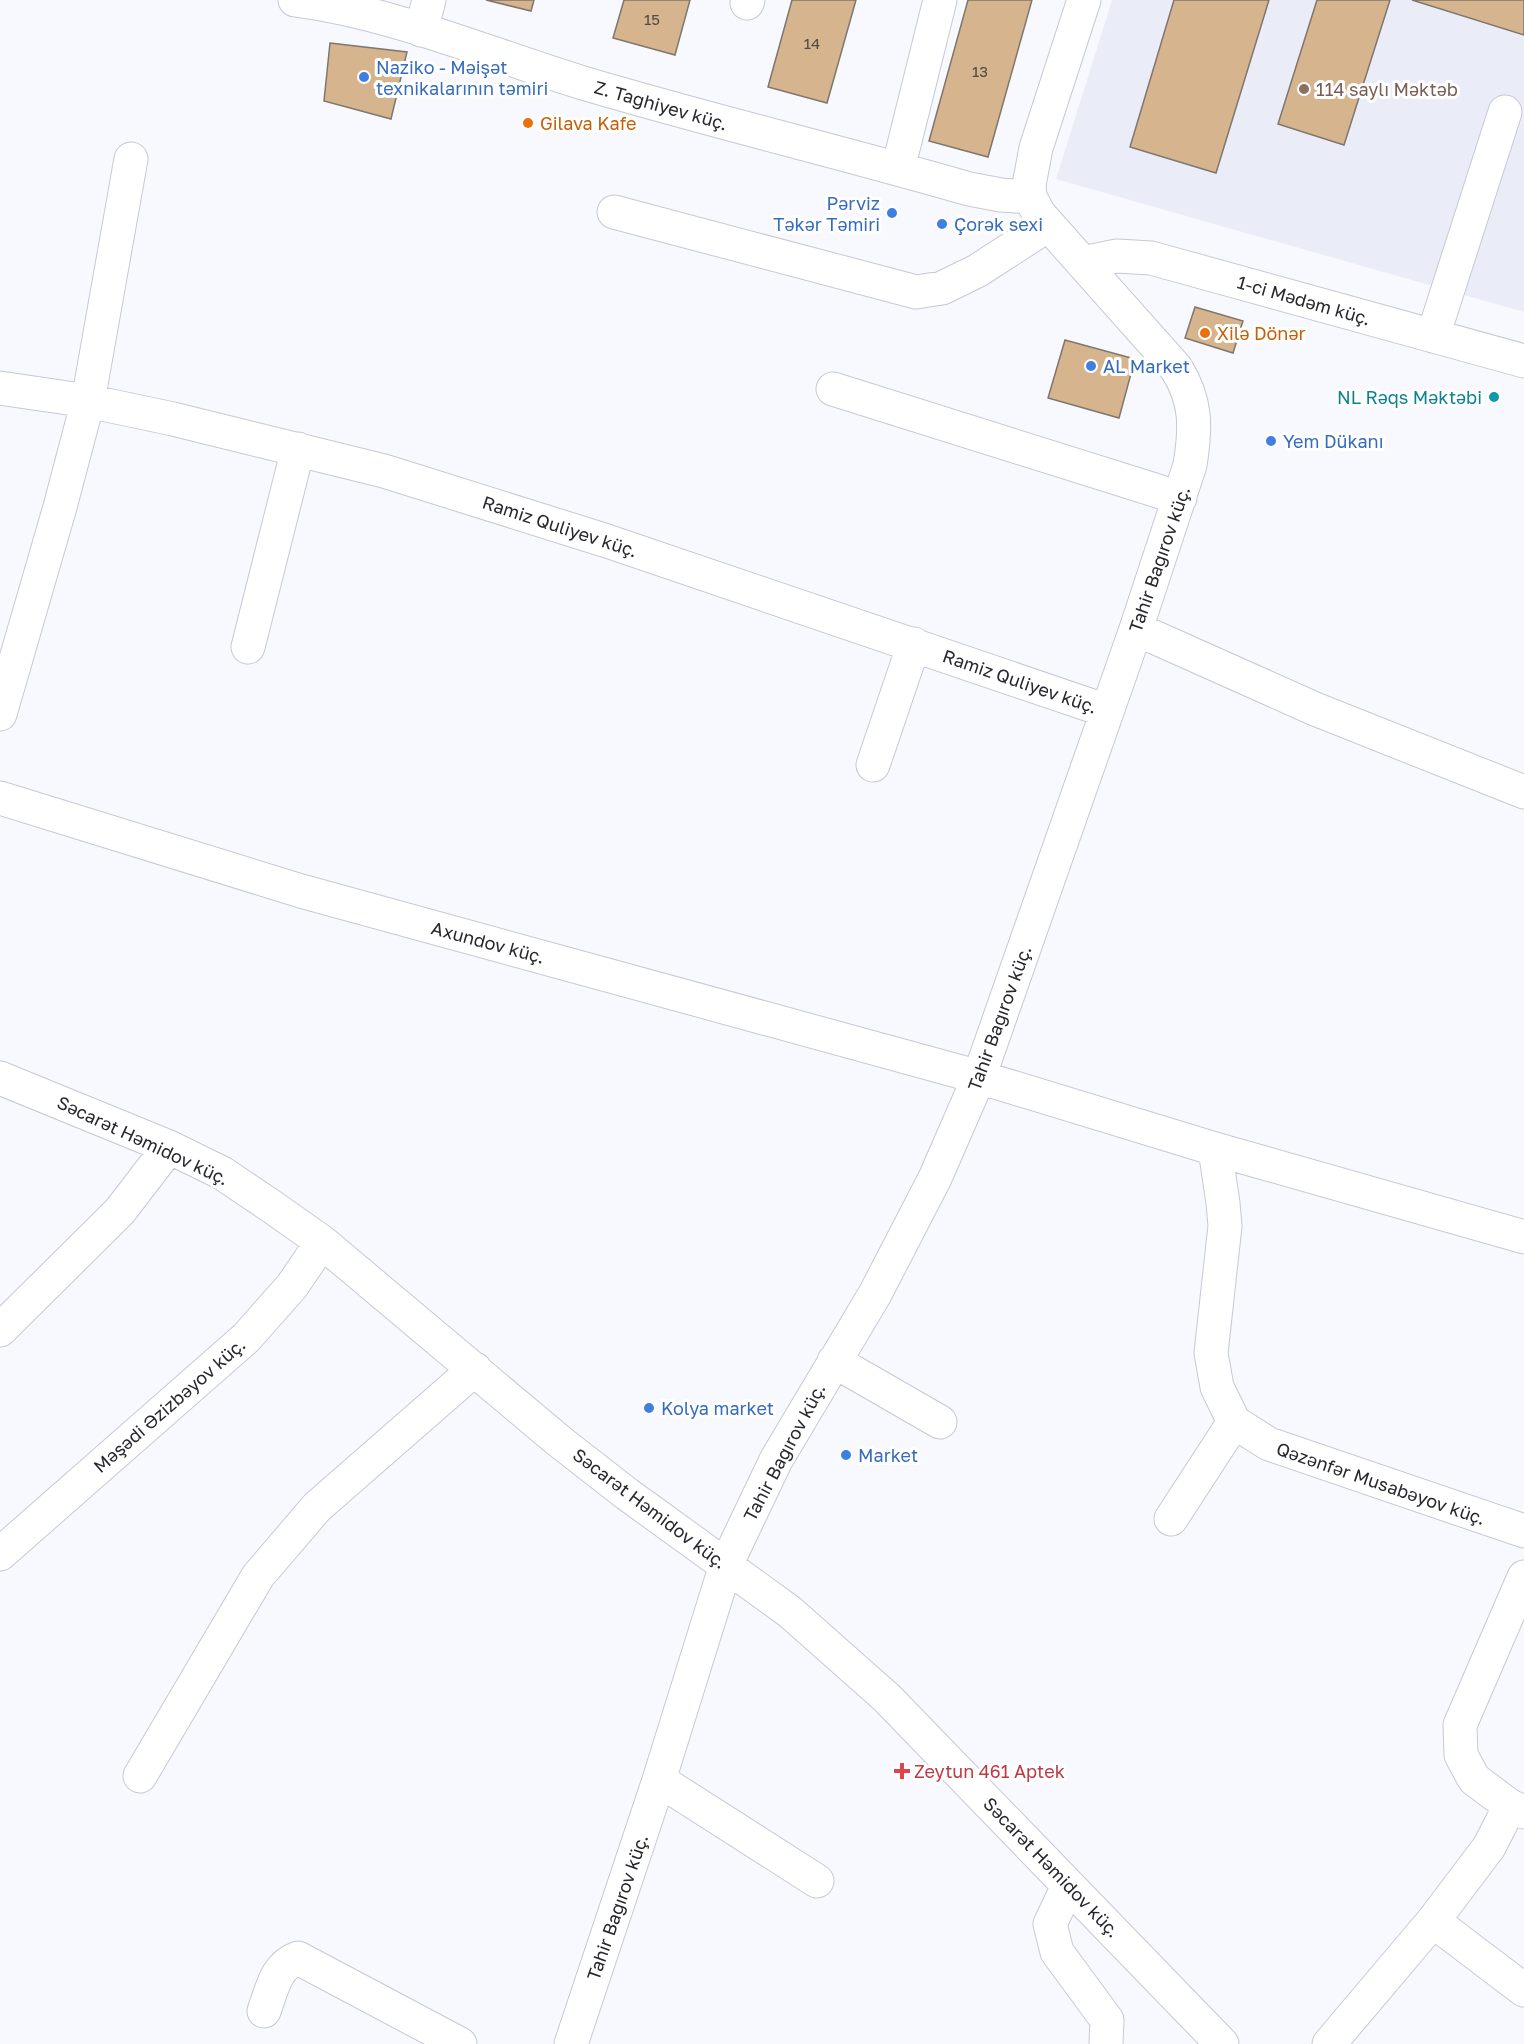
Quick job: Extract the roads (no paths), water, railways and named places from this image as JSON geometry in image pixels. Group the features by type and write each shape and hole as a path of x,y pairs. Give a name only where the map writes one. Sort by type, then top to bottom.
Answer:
{"street":[{"name":"Z. Taghiyev küç.","path":"295,0 365,13 424,15 583,83 969,189 1001,195 1030,196"},
{"path":"898,169 940,0"},
{"path":"1030,196 1031,170 1036,148 1084,0"},
{"path":"1433,336 1505,112"},
{"path":"0,714 60,507 88,400 131,159"},
{"name":"Tahir Bağırov küç.","path":"571,2044 659,1780 726,1565 776,1460 875,1294 957,1132 979,1077 1136,630 1190,465 1195,438 1191,396 1185,382 1176,368 1048,225 1030,196"},
{"path":"614,212 916,292 942,288 977,271 1048,225"},
{"name":"1-ci Mədəm küç.","path":"1083,263 1117,256 1151,258 1524,361"},
{"name":"Ramiz Quliyev küç.","path":"0,388 88,400 384,471 509,509 1107,711"},
{"path":"833,389 1180,498"},
{"path":"248,647 298,449"},
{"path":"1136,630 1316,709 1524,792"},
{"path":"873,765 914,644"},
{"name":"Axundov küç.","path":"0,798 300,891 979,1077 1215,1149 1524,1237"},
{"name":"Səcarət Həmidov küç.","path":"0,1078 169,1148 222,1173 322,1242 559,1441 618,1487 790,1612 887,1698 1222,2044"},
{"path":"0,1330 120,1211 169,1148"},
{"path":"1171,1519 1234,1422 1217,1387 1211,1353 1225,1226 1215,1149"},
{"name":"Məşədi Əzizbəyov küç.","path":"0,1554 246,1338 292,1286 322,1242"},
{"path":"834,1361 940,1422"},
{"path":"140,1776 258,1576 316,1507 475,1369"},
{"name":"Qəzənfər Musabəyov küç.","path":"1234,1422 1269,1444 1524,1531"},
{"path":"1329,2044 1432,1921 1517,1809 1474,1779 1461,1755 1460,1725 1524,1577"},
{"path":"659,1780 817,1881"},
{"path":"1068,1886 1050,1924 1058,1952 1107,2020 1106,2044"},
{"path":"1432,1921 1524,1990"},
{"path":"264,2011 279,1972 286,1962 298,1958 460,2044"}],"place":[{"name":"Naziko - Məişət texnikalarının təmiri","path":"364,77"},
{"name":"114 saylı Məktəb","path":"1304,89"},
{"name":"Gilava Kafe","path":"528,123"},
{"name":"Pərviz Təkər Təmiri","path":"892,213"},
{"name":"Çorək sexi","path":"942,224"},
{"name":"Xilə Dönər","path":"1205,333"},
{"name":"AL Market","path":"1091,366"},
{"name":"NL Rəqs Məktəbi","path":"1494,397"},
{"name":"Yem Dükanı","path":"1271,441"},
{"name":"Kolya market","path":"649,1408"},
{"name":"Market","path":"846,1455"},
{"name":"Zeytun 461 Aptek","path":"902,1771"}]}
